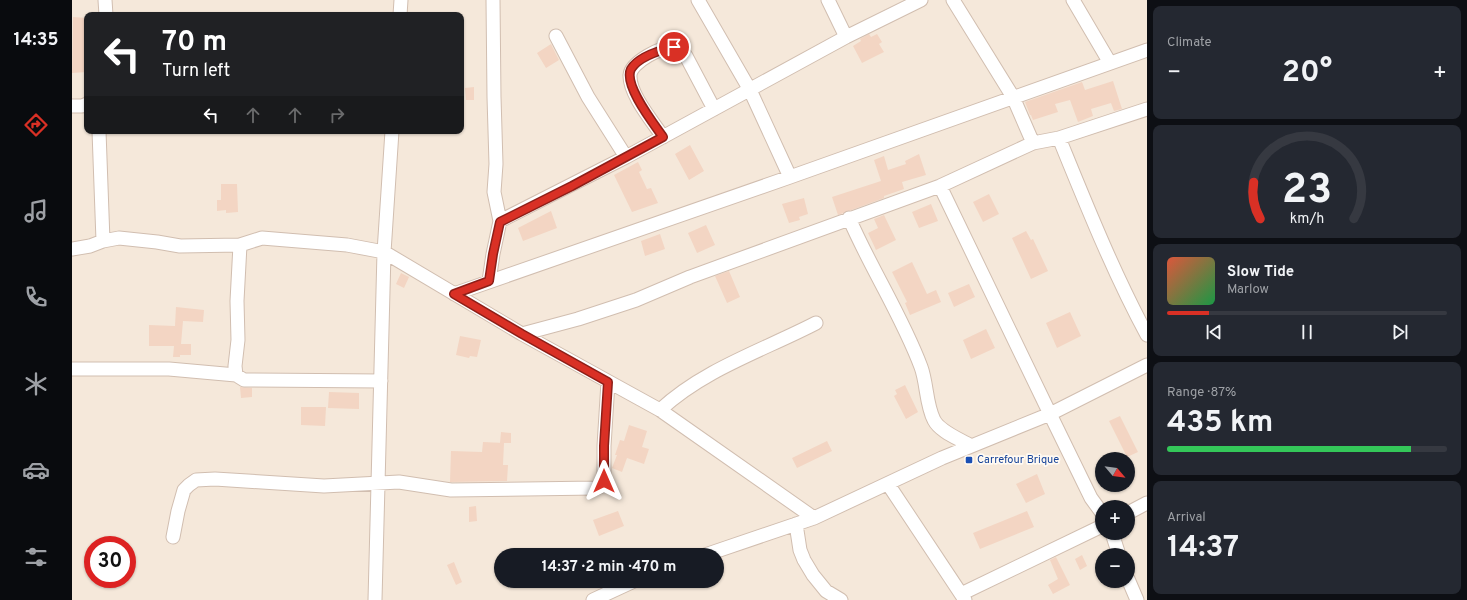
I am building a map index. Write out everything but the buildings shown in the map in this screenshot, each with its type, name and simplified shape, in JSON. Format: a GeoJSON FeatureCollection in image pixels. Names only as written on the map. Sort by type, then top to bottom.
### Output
{"type":"FeatureCollection","features":[{"type":"Feature","properties":{"kind":"street"},"geometry":{"type":"LineString","coordinates":[[105,0],[106,12]]}},
{"type":"Feature","properties":{"kind":"street"},"geometry":{"type":"LineString","coordinates":[[400,12],[401,0]]}},
{"type":"Feature","properties":{"kind":"street"},"geometry":{"type":"LineString","coordinates":[[489,281],[500,222],[494,192],[496,164],[493,0]]}},
{"type":"Feature","properties":{"kind":"street"},"geometry":{"type":"LineString","coordinates":[[698,0],[750,90],[790,177]]}},
{"type":"Feature","properties":{"kind":"street"},"geometry":{"type":"LineString","coordinates":[[828,0],[846,37]]}},
{"type":"Feature","properties":{"kind":"street"},"geometry":{"type":"LineString","coordinates":[[500,222],[626,157],[846,37],[921,0]]}},
{"type":"Feature","properties":{"kind":"street"},"geometry":{"type":"LineString","coordinates":[[953,0],[1013,98],[1033,143]]}},
{"type":"Feature","properties":{"kind":"street"},"geometry":{"type":"LineString","coordinates":[[1074,0],[1110,63]]}},
{"type":"Feature","properties":{"kind":"street"},"geometry":{"type":"LineString","coordinates":[[556,36],[588,97],[626,157]]}},
{"type":"Feature","properties":{"kind":"street"},"geometry":{"type":"LineString","coordinates":[[663,137],[635,95],[630,75],[631,70],[639,61],[658,50],[674,47],[682,49],[714,109]]}},
{"type":"Feature","properties":{"kind":"street"},"geometry":{"type":"LineString","coordinates":[[454,294],[790,177],[1147,50]]}},
{"type":"Feature","properties":{"kind":"street"},"geometry":{"type":"LineString","coordinates":[[72,106],[84,105]]}},
{"type":"Feature","properties":{"kind":"street"},"geometry":{"type":"LineString","coordinates":[[522,334],[578,319],[636,300],[690,277],[940,186],[1033,143],[1059,138],[1147,109]]}},
{"type":"Feature","properties":{"kind":"street"},"geometry":{"type":"LineString","coordinates":[[99,134],[103,241]]}},
{"type":"Feature","properties":{"kind":"street"},"geometry":{"type":"LineString","coordinates":[[375,600],[384,252],[392,134]]}},
{"type":"Feature","properties":{"kind":"street"},"geometry":{"type":"LineString","coordinates":[[1059,138],[1105,249],[1131,306],[1147,335]]}},
{"type":"Feature","properties":{"kind":"street"},"geometry":{"type":"LineString","coordinates":[[940,186],[1091,498],[1095,503]]}},
{"type":"Feature","properties":{"kind":"street"},"geometry":{"type":"LineString","coordinates":[[849,218],[862,248],[902,325],[922,368],[933,419],[942,429],[971,446]]}},
{"type":"Feature","properties":{"kind":"street"},"geometry":{"type":"LineString","coordinates":[[72,249],[119,238],[180,246],[240,245],[262,238],[347,245],[384,252],[522,334],[660,410],[814,518]]}},
{"type":"Feature","properties":{"kind":"street"},"geometry":{"type":"LineString","coordinates":[[236,376],[235,366],[238,340],[237,301],[240,245]]}},
{"type":"Feature","properties":{"kind":"street"},"geometry":{"type":"LineString","coordinates":[[660,410],[669,401],[724,366],[816,323]]}},
{"type":"Feature","properties":{"kind":"street"},"geometry":{"type":"LineString","coordinates":[[724,549],[814,518],[942,458],[1050,414],[1147,365]]}},
{"type":"Feature","properties":{"kind":"street"},"geometry":{"type":"LineString","coordinates":[[72,370],[169,369],[236,376],[244,380],[381,381]]}},
{"type":"Feature","properties":{"kind":"street"},"geometry":{"type":"LineString","coordinates":[[173,537],[184,490],[196,480],[215,479],[324,486],[399,482],[451,490],[596,488],[601,486],[604,481],[604,446],[608,382]]}},
{"type":"Feature","properties":{"kind":"street"},"geometry":{"type":"LineString","coordinates":[[888,484],[963,597],[1095,530]]}},
{"type":"Feature","properties":{"kind":"street"},"geometry":{"type":"LineString","coordinates":[[1135,509],[1147,503]]}},
{"type":"Feature","properties":{"kind":"street"},"geometry":{"type":"LineString","coordinates":[[796,524],[800,550],[807,565],[826,591],[841,600]]}},
{"type":"Feature","properties":{"kind":"street"},"geometry":{"type":"LineString","coordinates":[[593,600],[619,588]]}},
{"type":"Feature","properties":{"kind":"street"},"geometry":{"type":"LineString","coordinates":[[1132,588],[1137,600]]}},
{"type":"Feature","properties":{"kind":"shaded area"},"geometry":{"type":"Polygon","coordinates":[[[72,0],[1147,0],[1147,600],[72,600],[72,0]]]}},
{"type":"Feature","properties":{"kind":"place","name":"Carrefour Brique"},"geometry":{"type":"Point","coordinates":[969,460]}},
{"type":"Feature","properties":{"kind":"route"},"geometry":{"type":"LineString","coordinates":[[604,481],[604,446],[608,382],[454,294],[489,281],[500,222],[572,186],[663,137],[635,95],[630,75],[631,70],[639,61],[658,50],[674,47]]}}]}
